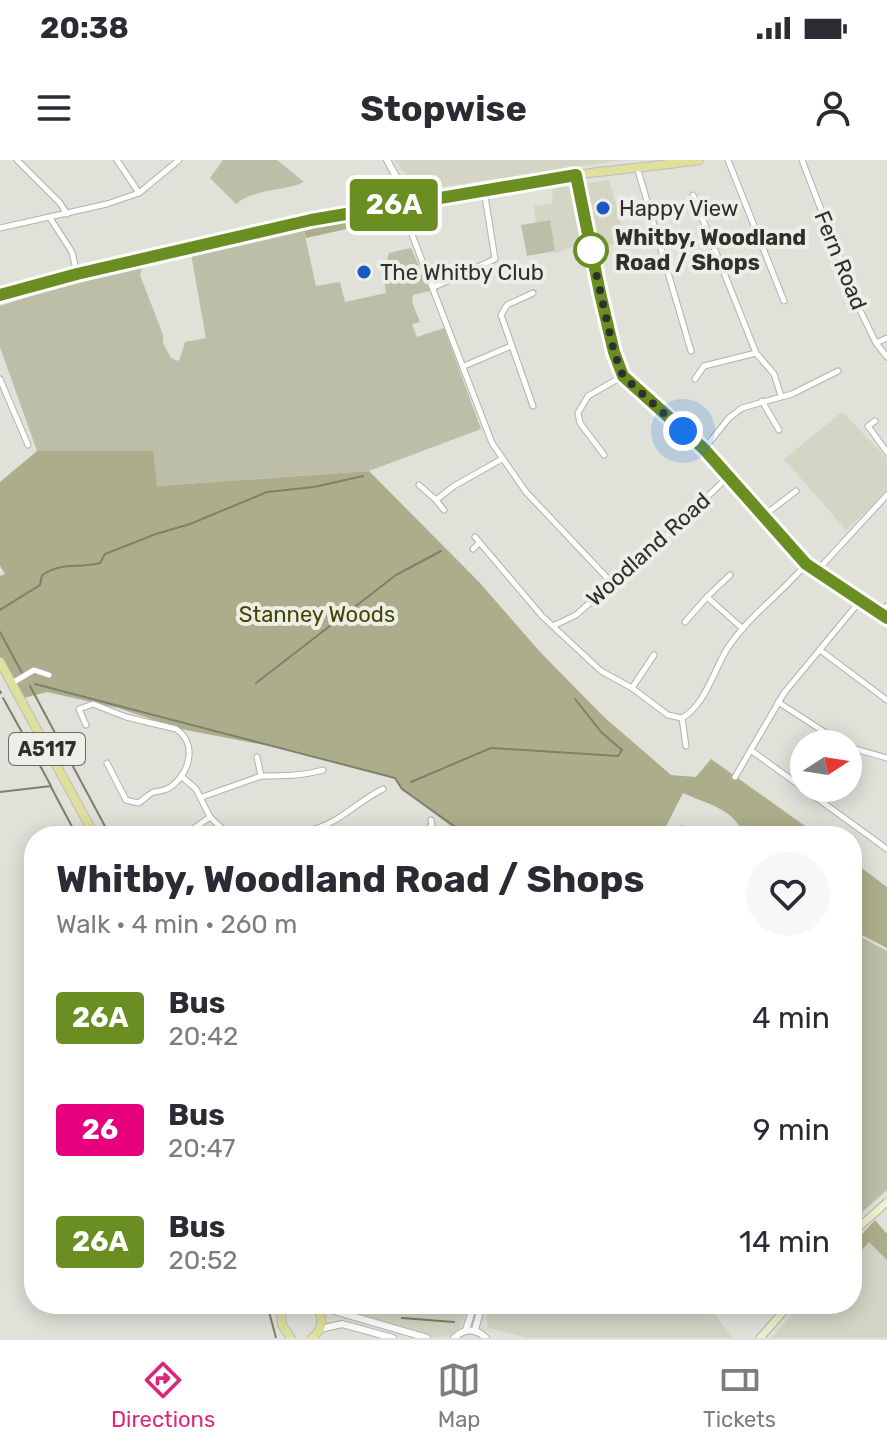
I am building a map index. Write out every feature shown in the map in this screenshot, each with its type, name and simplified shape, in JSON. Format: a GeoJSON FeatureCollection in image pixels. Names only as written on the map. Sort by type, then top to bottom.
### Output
{"type":"FeatureCollection","features":[{"type":"Feature","properties":{"kind":"main road"},"geometry":{"type":"LineString","coordinates":[[0,295],[311,220],[636,163],[699,160]]}},
{"type":"Feature","properties":{"kind":"main road","name":"A5117"},"geometry":{"type":"LineString","coordinates":[[0,662],[90,826]]}},
{"type":"Feature","properties":{"kind":"main road"},"geometry":{"type":"LineString","coordinates":[[862,1224],[887,1202]]}},
{"type":"Feature","properties":{"kind":"main road"},"geometry":{"type":"LineString","coordinates":[[316,1335],[320,1314]]}},
{"type":"Feature","properties":{"kind":"main road"},"geometry":{"type":"LineString","coordinates":[[760,1338],[781,1314]]}},
{"type":"Feature","properties":{"kind":"main road"},"geometry":{"type":"LineString","coordinates":[[282,1315],[283,1329],[291,1338]]}},
{"type":"Feature","properties":{"kind":"street"},"geometry":{"type":"LineString","coordinates":[[17,160],[67,214]]}},
{"type":"Feature","properties":{"kind":"street"},"geometry":{"type":"LineString","coordinates":[[117,160],[139,193]]}},
{"type":"Feature","properties":{"kind":"street"},"geometry":{"type":"LineString","coordinates":[[1,227],[67,214],[139,193],[179,160]]}},
{"type":"Feature","properties":{"kind":"street"},"geometry":{"type":"LineString","coordinates":[[387,160],[408,202],[411,232],[486,428],[502,459],[526,492],[612,583]]}},
{"type":"Feature","properties":{"kind":"street"},"geometry":{"type":"LineString","coordinates":[[728,160],[784,301]]}},
{"type":"Feature","properties":{"kind":"street","name":"Fern Road"},"geometry":{"type":"LineString","coordinates":[[802,160],[858,306],[876,343],[887,357]]}},
{"type":"Feature","properties":{"kind":"street"},"geometry":{"type":"LineString","coordinates":[[636,163],[691,351]]}},
{"type":"Feature","properties":{"kind":"street"},"geometry":{"type":"LineString","coordinates":[[576,175],[600,293],[623,376],[588,396],[578,413],[580,423],[604,455]]}},
{"type":"Feature","properties":{"kind":"street"},"geometry":{"type":"LineString","coordinates":[[434,287],[495,259],[484,190]]}},
{"type":"Feature","properties":{"kind":"street"},"geometry":{"type":"LineString","coordinates":[[693,195],[756,353],[774,374],[781,396]]}},
{"type":"Feature","properties":{"kind":"street"},"geometry":{"type":"LineString","coordinates":[[50,218],[72,252],[77,274]]}},
{"type":"Feature","properties":{"kind":"street"},"geometry":{"type":"LineString","coordinates":[[533,293],[507,305],[502,321],[533,406]]}},
{"type":"Feature","properties":{"kind":"street"},"geometry":{"type":"LineString","coordinates":[[876,343],[887,338]]}},
{"type":"Feature","properties":{"kind":"street"},"geometry":{"type":"LineString","coordinates":[[464,366],[511,346]]}},
{"type":"Feature","properties":{"kind":"street"},"geometry":{"type":"LineString","coordinates":[[695,379],[702,364],[756,353]]}},
{"type":"Feature","properties":{"kind":"street"},"geometry":{"type":"LineString","coordinates":[[704,449],[729,418],[742,408],[800,390],[838,371]]}},
{"type":"Feature","properties":{"kind":"street","name":"Woodland Road"},"geometry":{"type":"LineString","coordinates":[[553,626],[576,615],[728,477],[704,449],[623,376]]}},
{"type":"Feature","properties":{"kind":"street"},"geometry":{"type":"LineString","coordinates":[[0,379],[28,445]]}},
{"type":"Feature","properties":{"kind":"street"},"geometry":{"type":"LineString","coordinates":[[762,401],[779,430]]}},
{"type":"Feature","properties":{"kind":"street"},"geometry":{"type":"LineString","coordinates":[[875,421],[867,424],[887,452]]}},
{"type":"Feature","properties":{"kind":"street"},"geometry":{"type":"LineString","coordinates":[[436,500],[502,459]]}},
{"type":"Feature","properties":{"kind":"street"},"geometry":{"type":"LineString","coordinates":[[728,477],[806,564],[887,618]]}},
{"type":"Feature","properties":{"kind":"street"},"geometry":{"type":"LineString","coordinates":[[419,485],[444,510]]}},
{"type":"Feature","properties":{"kind":"street"},"geometry":{"type":"LineString","coordinates":[[762,517],[796,491]]}},
{"type":"Feature","properties":{"kind":"street"},"geometry":{"type":"LineString","coordinates":[[816,572],[887,495]]}},
{"type":"Feature","properties":{"kind":"street"},"geometry":{"type":"LineString","coordinates":[[475,537],[553,626],[601,671],[632,688],[663,712],[682,718]]}},
{"type":"Feature","properties":{"kind":"street"},"geometry":{"type":"LineString","coordinates":[[473,549],[479,543]]}},
{"type":"Feature","properties":{"kind":"street"},"geometry":{"type":"LineString","coordinates":[[682,718],[694,710],[729,647],[743,629],[806,564]]}},
{"type":"Feature","properties":{"kind":"street"},"geometry":{"type":"LineString","coordinates":[[685,622],[730,575]]}},
{"type":"Feature","properties":{"kind":"street"},"geometry":{"type":"LineString","coordinates":[[707,597],[743,629]]}},
{"type":"Feature","properties":{"kind":"street"},"geometry":{"type":"LineString","coordinates":[[735,777],[799,672],[860,601]]}},
{"type":"Feature","properties":{"kind":"street"},"geometry":{"type":"LineString","coordinates":[[880,613],[887,606]]}},
{"type":"Feature","properties":{"kind":"street"},"geometry":{"type":"LineString","coordinates":[[820,650],[887,700]]}},
{"type":"Feature","properties":{"kind":"street"},"geometry":{"type":"LineString","coordinates":[[632,688],[654,655]]}},
{"type":"Feature","properties":{"kind":"street"},"geometry":{"type":"LineString","coordinates":[[12,683],[34,670],[49,675]]}},
{"type":"Feature","properties":{"kind":"street"},"geometry":{"type":"LineString","coordinates":[[778,702],[822,730]]}},
{"type":"Feature","properties":{"kind":"street"},"geometry":{"type":"LineString","coordinates":[[86,725],[79,709],[93,704],[126,717],[176,729],[183,734],[190,747],[188,762],[181,776],[167,789],[151,793],[143,801],[132,803],[123,797],[108,765],[117,768]]}},
{"type":"Feature","properties":{"kind":"street"},"geometry":{"type":"LineString","coordinates":[[682,718],[686,746]]}},
{"type":"Feature","properties":{"kind":"street"},"geometry":{"type":"LineString","coordinates":[[862,750],[887,758]]}},
{"type":"Feature","properties":{"kind":"street"},"geometry":{"type":"LineString","coordinates":[[752,751],[855,826]]}},
{"type":"Feature","properties":{"kind":"street"},"geometry":{"type":"LineString","coordinates":[[257,757],[261,776]]}},
{"type":"Feature","properties":{"kind":"street"},"geometry":{"type":"LineString","coordinates":[[202,797],[261,776],[304,775],[318,769]]}},
{"type":"Feature","properties":{"kind":"street"},"geometry":{"type":"LineString","coordinates":[[181,776],[202,797],[210,817],[219,826]]}},
{"type":"Feature","properties":{"kind":"street"},"geometry":{"type":"LineString","coordinates":[[324,826],[383,789]]}},
{"type":"Feature","properties":{"kind":"street"},"geometry":{"type":"LineString","coordinates":[[197,826],[210,817]]}},
{"type":"Feature","properties":{"kind":"street"},"geometry":{"type":"LineString","coordinates":[[862,831],[887,849]]}},
{"type":"Feature","properties":{"kind":"street"},"geometry":{"type":"LineString","coordinates":[[344,1314],[427,1338]]}},
{"type":"Feature","properties":{"kind":"street"},"geometry":{"type":"LineString","coordinates":[[466,1330],[471,1314]]}},
{"type":"Feature","properties":{"kind":"street"},"geometry":{"type":"LineString","coordinates":[[475,1330],[479,1314]]}},
{"type":"Feature","properties":{"kind":"street"},"geometry":{"type":"LineString","coordinates":[[316,1335],[342,1324],[393,1338]]}},
{"type":"Feature","properties":{"kind":"street"},"geometry":{"type":"LineString","coordinates":[[454,1338],[466,1330],[475,1330],[486,1338]]}},
{"type":"Feature","properties":{"kind":"shaded area"},"geometry":{"type":"Polygon","coordinates":[[[223,160],[277,160],[304,182],[252,195],[236,204],[210,178],[223,160]]]}},
{"type":"Feature","properties":{"kind":"shaded area"},"geometry":{"type":"Polygon","coordinates":[[[395,160],[623,160],[427,189],[417,196],[395,160]]]}},
{"type":"Feature","properties":{"kind":"shaded area"},"geometry":{"type":"Polygon","coordinates":[[[609,180],[626,241],[587,250],[585,243],[555,253],[549,220],[536,223],[534,206],[552,203],[553,189],[609,180]]]}},
{"type":"Feature","properties":{"kind":"shaded area"},"geometry":{"type":"Polygon","coordinates":[[[550,220],[555,251],[527,256],[521,225],[550,220]]]}},
{"type":"Feature","properties":{"kind":"shaded area"},"geometry":{"type":"Polygon","coordinates":[[[303,227],[316,286],[340,282],[345,302],[386,293],[384,280],[396,277],[398,271],[387,260],[389,253],[411,248],[430,291],[413,295],[412,302],[420,322],[412,324],[417,337],[444,328],[481,429],[369,471],[156,486],[152,451],[37,451],[0,347],[0,306],[93,276],[143,265],[140,275],[163,335],[163,343],[171,358],[179,361],[185,342],[206,338],[191,254],[303,227]]]}},
{"type":"Feature","properties":{"kind":"shaded area"},"geometry":{"type":"Polygon","coordinates":[[[842,412],[887,458],[887,492],[846,530],[784,459],[842,412]]]}},
{"type":"Feature","properties":{"kind":"shaded area"},"geometry":{"type":"Polygon","coordinates":[[[862,937],[887,951],[887,1190],[862,1212],[862,937]]]}},
{"type":"Feature","properties":{"kind":"shaded area"},"geometry":{"type":"Polygon","coordinates":[[[873,1230],[887,1249],[887,1338],[771,1338],[792,1314],[862,1314],[862,1241],[873,1230]]]}},
{"type":"Feature","properties":{"kind":"shaded area"},"geometry":{"type":"Polygon","coordinates":[[[357,1314],[465,1314],[460,1328],[449,1336],[436,1337],[357,1314]]]}},
{"type":"Feature","properties":{"kind":"shaded area"},"geometry":{"type":"Polygon","coordinates":[[[487,1314],[715,1314],[733,1338],[528,1338],[488,1328],[487,1314]]]}},
{"type":"Feature","properties":{"kind":"green space"},"geometry":{"type":"Polygon","coordinates":[[[374,214],[378,222],[306,238],[303,227],[374,214]]]}},
{"type":"Feature","properties":{"kind":"green space","name":"Stanney Woods"},"geometry":{"type":"Polygon","coordinates":[[[37,451],[153,451],[157,486],[369,471],[480,583],[541,653],[604,717],[671,775],[696,777],[711,759],[805,826],[739,826],[727,813],[683,793],[666,826],[451,826],[402,789],[395,778],[295,751],[181,729],[118,708],[47,692],[20,699],[0,662],[0,576],[5,574],[0,566],[0,482],[37,451]]]}},
{"type":"Feature","properties":{"kind":"green space"},"geometry":{"type":"Polygon","coordinates":[[[862,868],[887,887],[887,948],[862,935],[862,868]]]}},
{"type":"Feature","properties":{"kind":"green space"},"geometry":{"type":"Polygon","coordinates":[[[875,1220],[887,1234],[887,1260],[869,1242],[862,1250],[862,1234],[875,1220]]]}},
{"type":"Feature","properties":{"kind":"waterway"},"geometry":{"type":"LineString","coordinates":[[0,610],[40,585],[42,575],[50,571],[100,563],[105,554],[267,492],[314,487],[363,476]]}},
{"type":"Feature","properties":{"kind":"waterway"},"geometry":{"type":"LineString","coordinates":[[256,683],[396,575],[441,551]]}},
{"type":"Feature","properties":{"kind":"waterway"},"geometry":{"type":"LineString","coordinates":[[0,632],[22,673]]}},
{"type":"Feature","properties":{"kind":"waterway"},"geometry":{"type":"LineString","coordinates":[[35,684],[395,778],[402,789],[454,826]]}},
{"type":"Feature","properties":{"kind":"waterway"},"geometry":{"type":"LineString","coordinates":[[30,686],[105,826]]}},
{"type":"Feature","properties":{"kind":"waterway"},"geometry":{"type":"LineString","coordinates":[[3,698],[34,754]]}},
{"type":"Feature","properties":{"kind":"waterway"},"geometry":{"type":"LineString","coordinates":[[411,782],[491,748],[618,756],[622,750],[602,733],[575,699]]}},
{"type":"Feature","properties":{"kind":"waterway"},"geometry":{"type":"LineString","coordinates":[[0,792],[51,786],[36,758]]}},
{"type":"Feature","properties":{"kind":"waterway"},"geometry":{"type":"LineString","coordinates":[[51,787],[72,826]]}},
{"type":"Feature","properties":{"kind":"waterway"},"geometry":{"type":"LineString","coordinates":[[270,1314],[276,1338]]}},
{"type":"Feature","properties":{"kind":"waterway"},"geometry":{"type":"LineString","coordinates":[[402,1318],[454,1322]]}},
{"type":"Feature","properties":{"kind":"bus line","name":"26A"},"geometry":{"type":"LineString","coordinates":[[0,295],[311,220],[576,175],[600,293],[623,376],[704,449],[806,564],[887,618]]}},
{"type":"Feature","properties":{"kind":"place","name":"Happy View"},"geometry":{"type":"Point","coordinates":[603,208]}},
{"type":"Feature","properties":{"kind":"place","name":"Whitby, Woodland Road / Shops"},"geometry":{"type":"Point","coordinates":[591,250]}},
{"type":"Feature","properties":{"kind":"place","name":"The Whitby Club"},"geometry":{"type":"Point","coordinates":[364,272]}},
{"type":"Feature","properties":{"kind":"route"},"geometry":{"type":"LineString","coordinates":[[591,250],[589,242],[614,352],[623,376],[683,431]]}}]}
